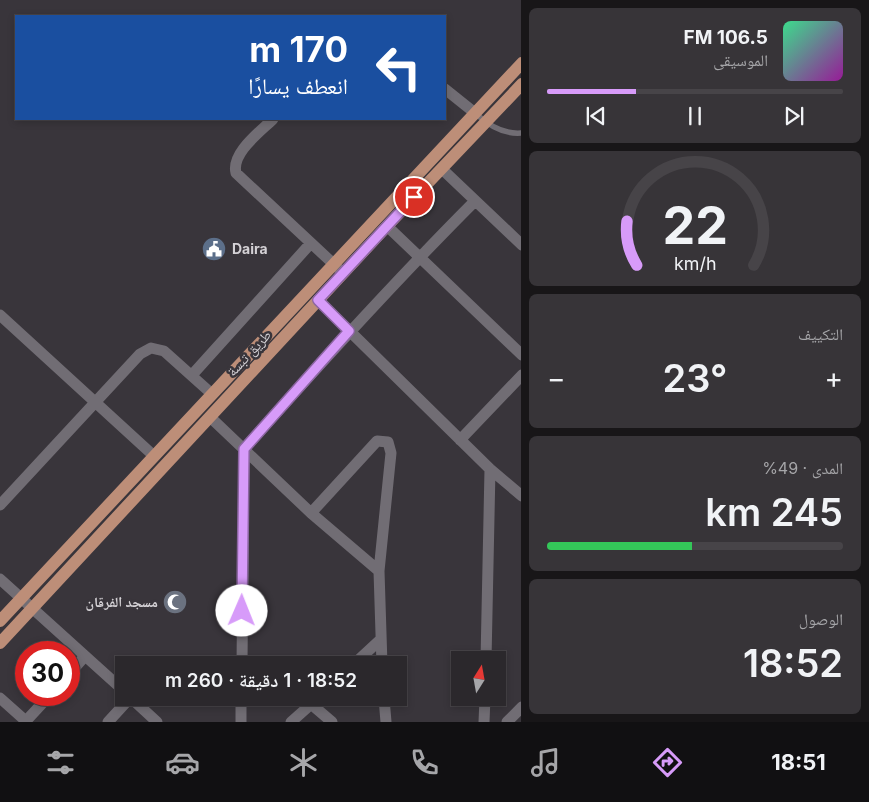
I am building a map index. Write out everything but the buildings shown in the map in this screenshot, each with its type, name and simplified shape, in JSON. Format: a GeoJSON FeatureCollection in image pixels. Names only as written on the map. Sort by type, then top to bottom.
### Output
{"type":"FeatureCollection","features":[{"type":"Feature","properties":{"kind":"main road","name":"طريق تبسة"},"geometry":{"type":"LineString","coordinates":[[0,621],[521,64]]}},
{"type":"Feature","properties":{"kind":"main road","name":"طريق تبسة"},"geometry":{"type":"LineString","coordinates":[[0,643],[343,273],[521,85]]}},
{"type":"Feature","properties":{"kind":"street"},"geometry":{"type":"LineString","coordinates":[[446,90],[475,113]]}},
{"type":"Feature","properties":{"kind":"street"},"geometry":{"type":"LineString","coordinates":[[272,120],[238,156],[235,164],[236,173],[343,273]]}},
{"type":"Feature","properties":{"kind":"street"},"geometry":{"type":"LineString","coordinates":[[442,169],[521,244]]}},
{"type":"Feature","properties":{"kind":"street"},"geometry":{"type":"LineString","coordinates":[[242,656],[244,449],[349,331],[420,256],[476,201]]}},
{"type":"Feature","properties":{"kind":"street"},"geometry":{"type":"LineString","coordinates":[[387,226],[521,354]]}},
{"type":"Feature","properties":{"kind":"street"},"geometry":{"type":"LineString","coordinates":[[192,375],[311,243]]}},
{"type":"Feature","properties":{"kind":"street"},"geometry":{"type":"LineString","coordinates":[[318,300],[490,469],[521,495]]}},
{"type":"Feature","properties":{"kind":"street"},"geometry":{"type":"LineString","coordinates":[[0,315],[154,456]]}},
{"type":"Feature","properties":{"kind":"street"},"geometry":{"type":"LineString","coordinates":[[0,506],[140,354],[151,348],[164,351],[212,394]]}},
{"type":"Feature","properties":{"kind":"street"},"geometry":{"type":"LineString","coordinates":[[460,440],[521,376]]}},
{"type":"Feature","properties":{"kind":"street"},"geometry":{"type":"LineString","coordinates":[[210,417],[311,513],[379,572]]}},
{"type":"Feature","properties":{"kind":"street"},"geometry":{"type":"LineString","coordinates":[[311,513],[377,441],[388,442],[391,453],[379,572],[381,656]]}},
{"type":"Feature","properties":{"kind":"street"},"geometry":{"type":"LineString","coordinates":[[486,651],[490,469]]}},
{"type":"Feature","properties":{"kind":"street"},"geometry":{"type":"LineString","coordinates":[[0,579],[115,683]]}},
{"type":"Feature","properties":{"kind":"street"},"geometry":{"type":"LineString","coordinates":[[363,656],[380,640]]}},
{"type":"Feature","properties":{"kind":"street"},"geometry":{"type":"LineString","coordinates":[[80,662],[86,656]]}},
{"type":"Feature","properties":{"kind":"street"},"geometry":{"type":"LineString","coordinates":[[0,698],[26,722],[40,706]]}},
{"type":"Feature","properties":{"kind":"street"},"geometry":{"type":"LineString","coordinates":[[108,722],[123,706]]}},
{"type":"Feature","properties":{"kind":"street"},"geometry":{"type":"LineString","coordinates":[[140,706],[157,722]]}},
{"type":"Feature","properties":{"kind":"street"},"geometry":{"type":"LineString","coordinates":[[241,706],[241,722]]}},
{"type":"Feature","properties":{"kind":"street"},"geometry":{"type":"LineString","coordinates":[[291,722],[309,706]]}},
{"type":"Feature","properties":{"kind":"street"},"geometry":{"type":"LineString","coordinates":[[319,706],[332,722]]}},
{"type":"Feature","properties":{"kind":"street"},"geometry":{"type":"LineString","coordinates":[[385,706],[386,722]]}},
{"type":"Feature","properties":{"kind":"street"},"geometry":{"type":"LineString","coordinates":[[484,722],[485,706]]}},
{"type":"Feature","properties":{"kind":"street"},"geometry":{"type":"LineString","coordinates":[[506,722],[521,708]]}},
{"type":"Feature","properties":{"kind":"lane"},"geometry":{"type":"LineString","coordinates":[[475,113],[486,122],[505,132],[521,133]]}},
{"type":"Feature","properties":{"kind":"place","name":"Daira"},"geometry":{"type":"Point","coordinates":[214,249]}},
{"type":"Feature","properties":{"kind":"place","name":"مسجد الفرقان"},"geometry":{"type":"Point","coordinates":[175,602]}},
{"type":"Feature","properties":{"kind":"route"},"geometry":{"type":"LineString","coordinates":[[242,611],[244,449],[349,331],[318,300],[414,197]]}}]}
